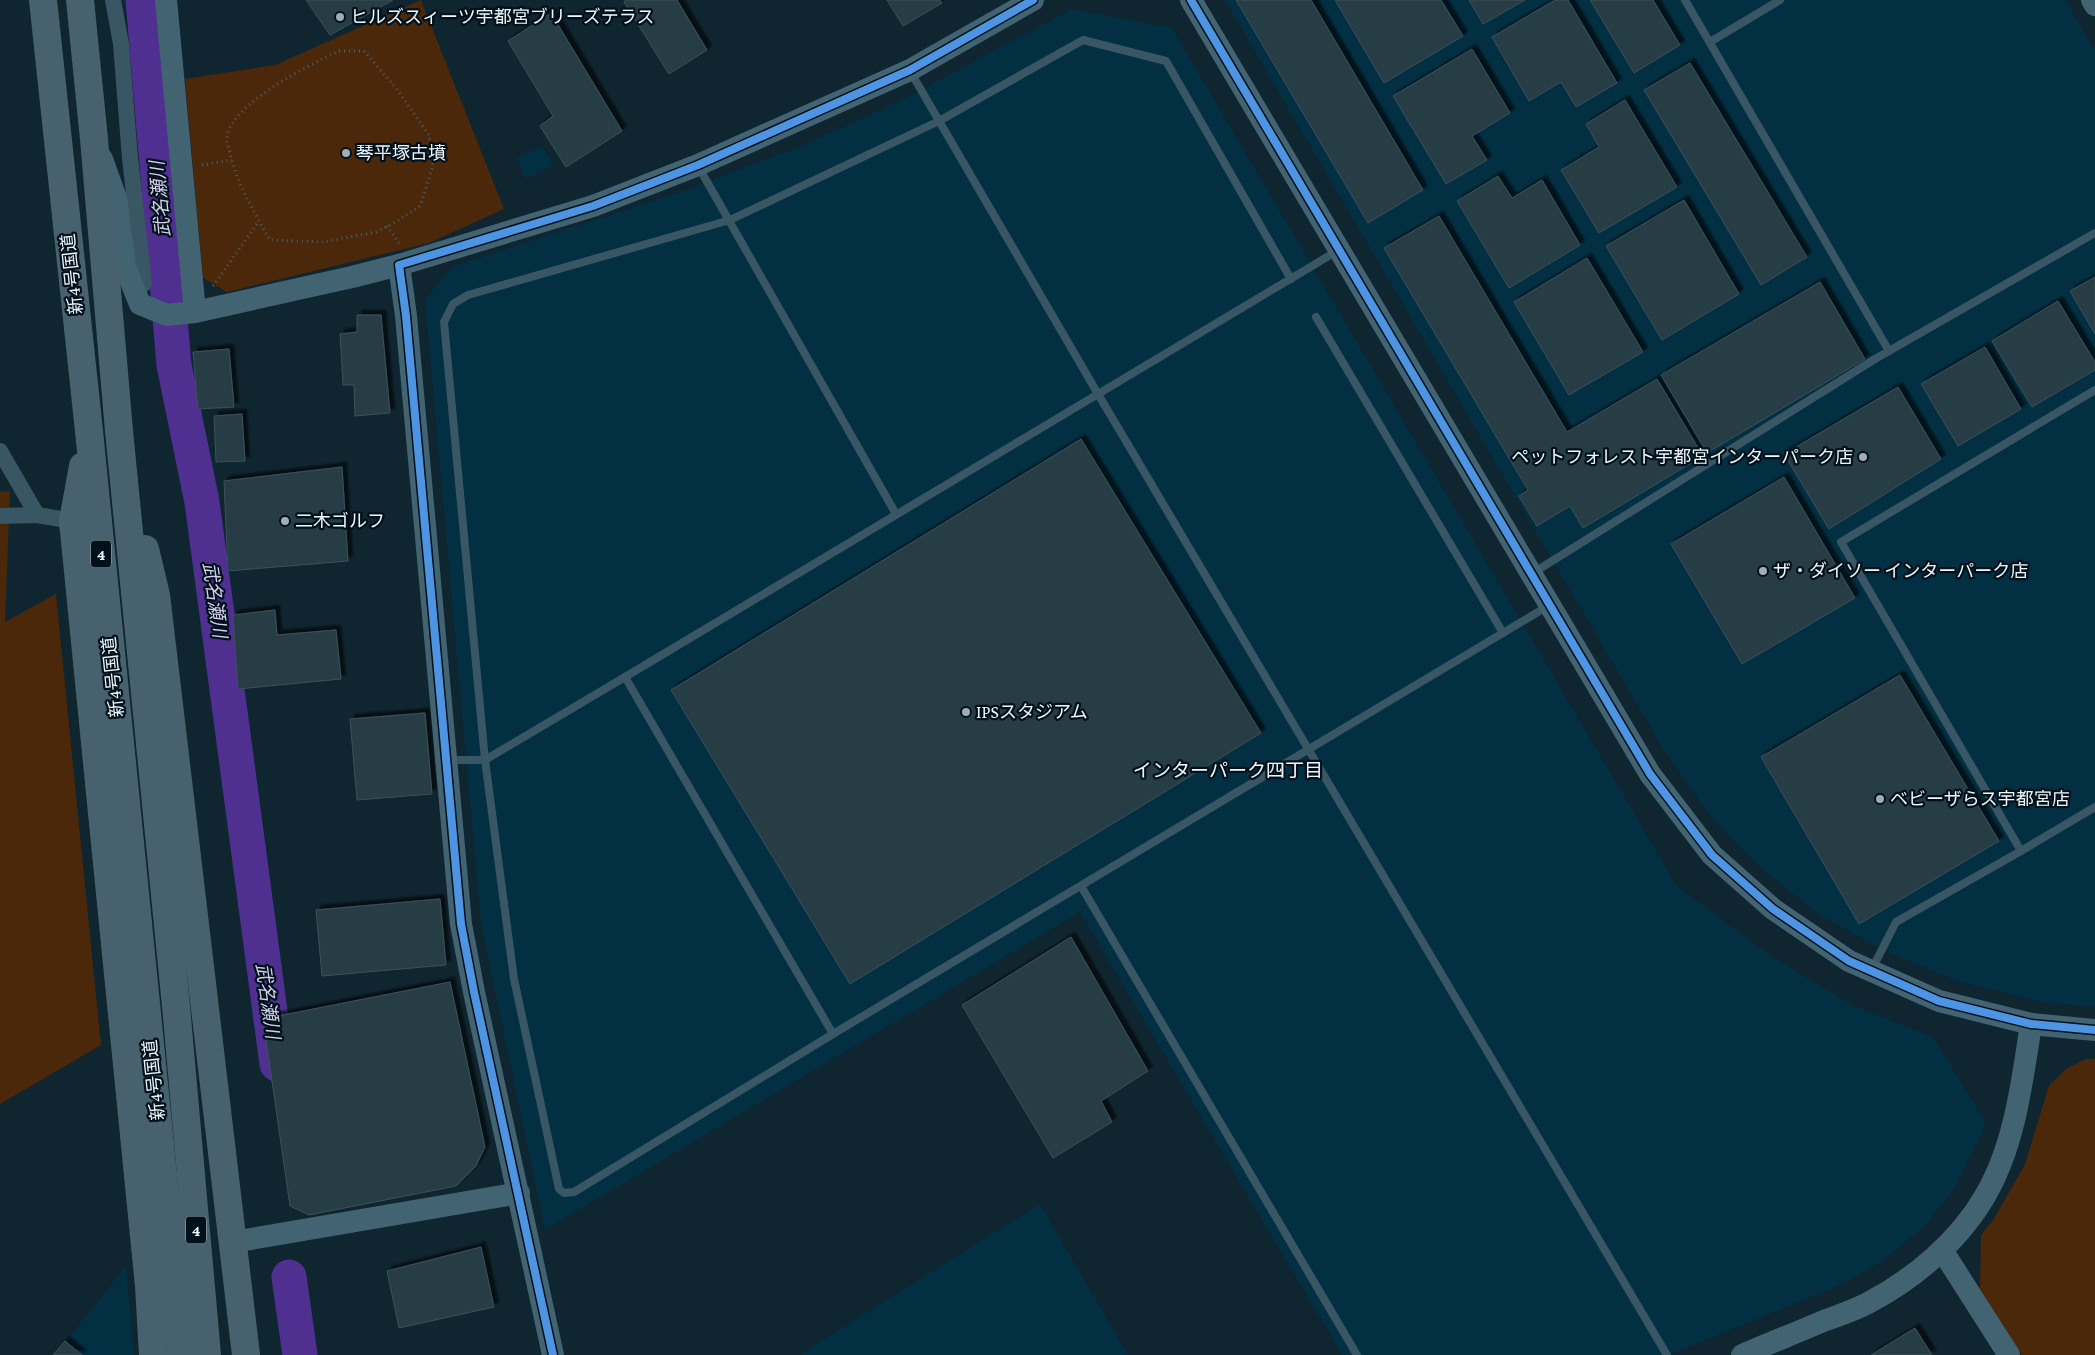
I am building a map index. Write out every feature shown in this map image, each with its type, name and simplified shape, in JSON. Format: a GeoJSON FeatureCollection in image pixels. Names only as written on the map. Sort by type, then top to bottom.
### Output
{"type":"FeatureCollection","features":[{"type":"Feature","properties":{"kind":"highway","name":"新4号国道"},"geometry":{"type":"LineString","coordinates":[[43,0],[89,432],[181,1355]]}},
{"type":"Feature","properties":{"kind":"highway","name":"新4号国道"},"geometry":{"type":"LineString","coordinates":[[80,0],[119,431],[176,1006],[208,1355]]}},
{"type":"Feature","properties":{"kind":"highway"},"geometry":{"type":"LineString","coordinates":[[119,431],[156,595],[246,1355]]}},
{"type":"Feature","properties":{"kind":"highway"},"geometry":{"type":"LineString","coordinates":[[89,432],[74,521],[149,1286],[153,1355]]}},
{"type":"Feature","properties":{"kind":"street"},"geometry":{"type":"LineString","coordinates":[[113,0],[121,44],[130,158],[144,284]]}},
{"type":"Feature","properties":{"kind":"street"},"geometry":{"type":"LineString","coordinates":[[166,0],[195,312]]}},
{"type":"Feature","properties":{"kind":"street"},"geometry":{"type":"LineString","coordinates":[[94,139],[116,198],[125,267],[140,304],[166,315],[195,312],[399,265],[593,206],[698,165],[910,70],[1033,0]]}},
{"type":"Feature","properties":{"kind":"street"},"geometry":{"type":"LineString","coordinates":[[1191,0],[1650,774],[1712,855],[1773,909],[1849,961],[1939,1001],[2031,1024],[2095,1030]]}},
{"type":"Feature","properties":{"kind":"street"},"geometry":{"type":"LineString","coordinates":[[2092,0],[2095,5]]}},
{"type":"Feature","properties":{"kind":"street"},"geometry":{"type":"LineString","coordinates":[[399,265],[406,316],[462,924],[474,992],[553,1355]]}},
{"type":"Feature","properties":{"kind":"street"},"geometry":{"type":"LineString","coordinates":[[0,451],[37,515]]}},
{"type":"Feature","properties":{"kind":"street"},"geometry":{"type":"LineString","coordinates":[[0,516],[37,515],[74,521]]}},
{"type":"Feature","properties":{"kind":"street"},"geometry":{"type":"LineString","coordinates":[[1742,1355],[1868,1303],[1908,1279],[1942,1250],[1968,1220],[1985,1196],[1999,1167],[2013,1124],[2023,1080],[2031,1024]]}},
{"type":"Feature","properties":{"kind":"street"},"geometry":{"type":"LineString","coordinates":[[233,1242],[519,1193]]}},
{"type":"Feature","properties":{"kind":"street"},"geometry":{"type":"LineString","coordinates":[[1942,1250],[2010,1355]]}},
{"type":"Feature","properties":{"kind":"lane"},"geometry":{"type":"LineString","coordinates":[[1684,0],[1889,351]]}},
{"type":"Feature","properties":{"kind":"lane"},"geometry":{"type":"LineString","coordinates":[[1710,42],[1780,0]]}},
{"type":"Feature","properties":{"kind":"lane"},"geometry":{"type":"LineString","coordinates":[[1291,278],[1166,61],[1083,40],[940,121],[730,220],[468,295],[453,304],[444,322],[485,760],[514,979],[558,1189],[564,1194],[574,1192],[833,1034],[1550,605]]}},
{"type":"Feature","properties":{"kind":"lane"},"geometry":{"type":"LineString","coordinates":[[910,70],[1098,394],[1667,1355]]}},
{"type":"Feature","properties":{"kind":"lane"},"geometry":{"type":"LineString","coordinates":[[698,165],[896,514]]}},
{"type":"Feature","properties":{"kind":"lane"},"geometry":{"type":"LineString","coordinates":[[1531,574],[1889,351],[2095,233]]}},
{"type":"Feature","properties":{"kind":"lane"},"geometry":{"type":"LineString","coordinates":[[447,760],[485,760],[1339,249]]}},
{"type":"Feature","properties":{"kind":"lane"},"geometry":{"type":"LineString","coordinates":[[1316,317],[1503,633]]}},
{"type":"Feature","properties":{"kind":"lane"},"geometry":{"type":"LineString","coordinates":[[2021,851],[1841,542],[2095,390]]}},
{"type":"Feature","properties":{"kind":"lane"},"geometry":{"type":"LineString","coordinates":[[625,677],[833,1034]]}},
{"type":"Feature","properties":{"kind":"lane"},"geometry":{"type":"LineString","coordinates":[[1872,971],[1896,922],[2095,807]]}},
{"type":"Feature","properties":{"kind":"lane"},"geometry":{"type":"LineString","coordinates":[[1081,886],[1357,1355]]}},
{"type":"Feature","properties":{"kind":"path"},"geometry":{"type":"LineString","coordinates":[[339,51],[364,51],[396,88],[429,136],[433,166],[420,206],[396,222],[376,232],[323,242],[270,240],[234,171],[232,160],[227,139],[231,124],[252,101],[313,63],[339,51]]}},
{"type":"Feature","properties":{"kind":"path"},"geometry":{"type":"LineString","coordinates":[[182,167],[232,160]]}},
{"type":"Feature","properties":{"kind":"path"},"geometry":{"type":"LineString","coordinates":[[195,312],[259,221]]}},
{"type":"Feature","properties":{"kind":"shaded area"},"geometry":{"type":"Polygon","coordinates":[[[421,0],[504,209],[429,243],[227,292],[203,278],[185,79],[275,65],[421,0]]]}},
{"type":"Feature","properties":{"kind":"shaded area"},"geometry":{"type":"Polygon","coordinates":[[[1225,0],[2065,0],[2095,51],[2095,1007],[2042,1002],[1960,982],[1889,953],[1821,916],[1757,865],[1709,814],[1663,749],[1225,0]]]}},
{"type":"Feature","properties":{"kind":"shaded area"},"geometry":{"type":"Polygon","coordinates":[[[1072,9],[1172,28],[1677,886],[1774,958],[1854,1006],[1933,1037],[1986,1123],[1955,1188],[1925,1226],[1881,1262],[1840,1285],[1669,1355],[1342,1355],[1080,912],[545,1230],[481,924],[425,300],[452,267],[688,189],[811,142],[906,98],[1072,9]]]}},
{"type":"Feature","properties":{"kind":"shaded area"},"geometry":{"type":"Polygon","coordinates":[[[542,146],[554,165],[526,179],[516,158],[542,146]]]}},
{"type":"Feature","properties":{"kind":"shaded area"},"geometry":{"type":"Polygon","coordinates":[[[10,491],[5,622],[56,594],[101,1045],[0,1104],[0,492],[10,491]]]}},
{"type":"Feature","properties":{"kind":"shaded area"},"geometry":{"type":"Polygon","coordinates":[[[2086,1059],[2095,1059],[2095,1355],[2022,1355],[1980,1289],[1981,1235],[1994,1219],[2025,1164],[2049,1086],[2066,1069],[2086,1059]]]}},
{"type":"Feature","properties":{"kind":"shaded area"},"geometry":{"type":"Polygon","coordinates":[[[1040,1204],[1128,1355],[799,1355],[1040,1204]]]}},
{"type":"Feature","properties":{"kind":"shaded area"},"geometry":{"type":"Polygon","coordinates":[[[126,1266],[134,1355],[55,1355],[126,1266]]]}},
{"type":"Feature","properties":{"kind":"building","name":"ヒルズスィーツ宇都宮ブリーズテラス"},"geometry":{"type":"Polygon","coordinates":[[[306,0],[393,0],[330,35],[306,0]]]}},
{"type":"Feature","properties":{"kind":"building"},"geometry":{"type":"Polygon","coordinates":[[[626,0],[677,0],[707,50],[669,74],[624,2],[626,0]]]}},
{"type":"Feature","properties":{"kind":"building"},"geometry":{"type":"Polygon","coordinates":[[[887,0],[940,0],[942,3],[903,26],[887,0]]]}},
{"type":"Feature","properties":{"kind":"building"},"geometry":{"type":"Polygon","coordinates":[[[1236,0],[1311,0],[1423,190],[1368,223],[1236,0]]]}},
{"type":"Feature","properties":{"kind":"building"},"geometry":{"type":"Polygon","coordinates":[[[1335,0],[1441,0],[1463,36],[1384,83],[1335,0]]]}},
{"type":"Feature","properties":{"kind":"building"},"geometry":{"type":"Polygon","coordinates":[[[1469,0],[1525,0],[1483,24],[1469,0]]]}},
{"type":"Feature","properties":{"kind":"building"},"geometry":{"type":"Polygon","coordinates":[[[1555,0],[1568,0],[1617,83],[1576,107],[1561,82],[1529,101],[1492,37],[1555,0]]]}},
{"type":"Feature","properties":{"kind":"building"},"geometry":{"type":"Polygon","coordinates":[[[1590,0],[1653,0],[1680,45],[1634,73],[1590,0]]]}},
{"type":"Feature","properties":{"kind":"building"},"geometry":{"type":"Polygon","coordinates":[[[551,13],[622,131],[566,167],[540,126],[553,116],[508,41],[551,13]]]}},
{"type":"Feature","properties":{"kind":"building"},"geometry":{"type":"Polygon","coordinates":[[[1472,49],[1510,113],[1472,136],[1487,160],[1446,184],[1393,96],[1472,49]]]}},
{"type":"Feature","properties":{"kind":"building"},"geometry":{"type":"Polygon","coordinates":[[[1690,63],[1807,257],[1761,285],[1644,90],[1690,63]]]}},
{"type":"Feature","properties":{"kind":"building"},"geometry":{"type":"Polygon","coordinates":[[[1625,100],[1677,187],[1599,233],[1561,170],[1599,147],[1586,124],[1625,100]]]}},
{"type":"Feature","properties":{"kind":"building"},"geometry":{"type":"Polygon","coordinates":[[[1498,176],[1512,198],[1542,180],[1580,245],[1509,288],[1457,201],[1498,176]]]}},
{"type":"Feature","properties":{"kind":"building"},"geometry":{"type":"Polygon","coordinates":[[[1684,200],[1739,294],[1662,340],[1606,246],[1684,200]]]}},
{"type":"Feature","properties":{"kind":"building"},"geometry":{"type":"Polygon","coordinates":[[[1439,216],[1567,432],[1657,379],[1703,456],[1583,528],[1570,506],[1537,526],[1519,496],[1528,490],[1384,248],[1439,216]]]}},
{"type":"Feature","properties":{"kind":"building"},"geometry":{"type":"Polygon","coordinates":[[[1587,258],[1643,352],[1569,395],[1514,302],[1587,258]]]}},
{"type":"Feature","properties":{"kind":"building"},"geometry":{"type":"Polygon","coordinates":[[[2095,277],[2095,334],[2070,291],[2095,277]]]}},
{"type":"Feature","properties":{"kind":"building"},"geometry":{"type":"Polygon","coordinates":[[[1820,282],[1865,359],[1707,453],[1661,375],[1820,282]]]}},
{"type":"Feature","properties":{"kind":"building"},"geometry":{"type":"Polygon","coordinates":[[[2058,301],[2095,362],[2095,370],[2032,407],[1992,341],[2058,301]]]}},
{"type":"Feature","properties":{"kind":"building"},"geometry":{"type":"Polygon","coordinates":[[[357,315],[381,315],[390,413],[355,416],[354,385],[343,385],[340,334],[357,332],[357,315]]]}},
{"type":"Feature","properties":{"kind":"building"},"geometry":{"type":"Polygon","coordinates":[[[1985,347],[2021,409],[1958,446],[1921,384],[1985,347]]]}},
{"type":"Feature","properties":{"kind":"building"},"geometry":{"type":"Polygon","coordinates":[[[229,349],[234,407],[198,409],[193,352],[229,349]]]}},
{"type":"Feature","properties":{"kind":"building","name":"ペットフォレスト宇都宮インターパーク店"},"geometry":{"type":"Polygon","coordinates":[[[1898,387],[1941,459],[1829,529],[1784,454],[1898,387]]]}},
{"type":"Feature","properties":{"kind":"building"},"geometry":{"type":"Polygon","coordinates":[[[242,414],[245,461],[216,462],[214,416],[242,414]]]}},
{"type":"Feature","properties":{"kind":"building","name":"IPSスタジアム"},"geometry":{"type":"Polygon","coordinates":[[[1081,439],[1261,733],[850,984],[671,690],[1081,439]]]}},
{"type":"Feature","properties":{"kind":"building","name":"二木ゴルフ"},"geometry":{"type":"Polygon","coordinates":[[[342,467],[348,561],[228,571],[224,481],[342,467]]]}},
{"type":"Feature","properties":{"kind":"building","name":"ザ・ダイソー インターパーク店"},"geometry":{"type":"Polygon","coordinates":[[[1784,477],[1855,598],[1742,664],[1671,544],[1784,477]]]}},
{"type":"Feature","properties":{"kind":"building"},"geometry":{"type":"Polygon","coordinates":[[[275,610],[277,635],[336,630],[341,679],[238,689],[233,615],[275,610]]]}},
{"type":"Feature","properties":{"kind":"building","name":"ベビーザらス宇都宮店"},"geometry":{"type":"Polygon","coordinates":[[[1900,675],[1999,841],[1859,924],[1761,757],[1900,675]]]}},
{"type":"Feature","properties":{"kind":"building"},"geometry":{"type":"Polygon","coordinates":[[[425,713],[432,794],[357,800],[350,719],[425,713]]]}},
{"type":"Feature","properties":{"kind":"building"},"geometry":{"type":"Polygon","coordinates":[[[440,899],[446,965],[322,976],[316,910],[440,899]]]}},
{"type":"Feature","properties":{"kind":"building"},"geometry":{"type":"Polygon","coordinates":[[[1071,937],[1148,1071],[1101,1101],[1112,1122],[1053,1158],[962,1005],[1071,937]]]}},
{"type":"Feature","properties":{"kind":"building"},"geometry":{"type":"Polygon","coordinates":[[[450,982],[485,1147],[476,1166],[456,1186],[309,1215],[290,1206],[263,1019],[450,982]]]}},
{"type":"Feature","properties":{"kind":"building"},"geometry":{"type":"Polygon","coordinates":[[[481,1247],[494,1307],[399,1328],[387,1271],[481,1247]]]}},
{"type":"Feature","properties":{"kind":"building"},"geometry":{"type":"Polygon","coordinates":[[[1915,1328],[1932,1355],[1871,1355],[1915,1328]]]}},
{"type":"Feature","properties":{"kind":"building"},"geometry":{"type":"Polygon","coordinates":[[[65,1341],[82,1355],[53,1355],[65,1341]]]}},
{"type":"Feature","properties":{"kind":"waterway","name":"武名瀬川"},"geometry":{"type":"LineString","coordinates":[[143,0],[174,365],[202,502],[277,1064]]}},
{"type":"Feature","properties":{"kind":"waterway","name":"武名瀬川"},"geometry":{"type":"LineString","coordinates":[[289,1277],[300,1355]]}},
{"type":"Feature","properties":{"kind":"cycle path"},"geometry":{"type":"LineString","coordinates":[[553,1355],[461,924],[406,316],[399,265],[593,206],[698,165],[910,70],[1033,0]]}},
{"type":"Feature","properties":{"kind":"cycle path"},"geometry":{"type":"LineString","coordinates":[[1191,0],[1650,774],[1712,855],[1773,909],[1849,961],[1939,1001],[2031,1024],[2095,1030]]}},
{"type":"Feature","properties":{"kind":"place","name":"ヒルズスィーツ宇都宮ブリーズテラス"},"geometry":{"type":"Point","coordinates":[340,17]}},
{"type":"Feature","properties":{"kind":"place","name":"琴平塚古墳"},"geometry":{"type":"Point","coordinates":[346,153]}},
{"type":"Feature","properties":{"kind":"place","name":"ペットフォレスト宇都宮インターパーク店"},"geometry":{"type":"Point","coordinates":[1863,457]}},
{"type":"Feature","properties":{"kind":"place","name":"二木ゴルフ"},"geometry":{"type":"Point","coordinates":[285,521]}},
{"type":"Feature","properties":{"kind":"place","name":"ザ・ダイソー インターパーク店"},"geometry":{"type":"Point","coordinates":[1763,571]}},
{"type":"Feature","properties":{"kind":"place","name":"IPSスタジアム"},"geometry":{"type":"Point","coordinates":[966,712]}},
{"type":"Feature","properties":{"kind":"place","name":"ベビーザらス宇都宮店"},"geometry":{"type":"Point","coordinates":[1880,799]}},
{"type":"Feature","properties":{"kind":"district","name":"インターパーク四丁目"},"geometry":{"type":"Point","coordinates":[1228,770]}}]}
